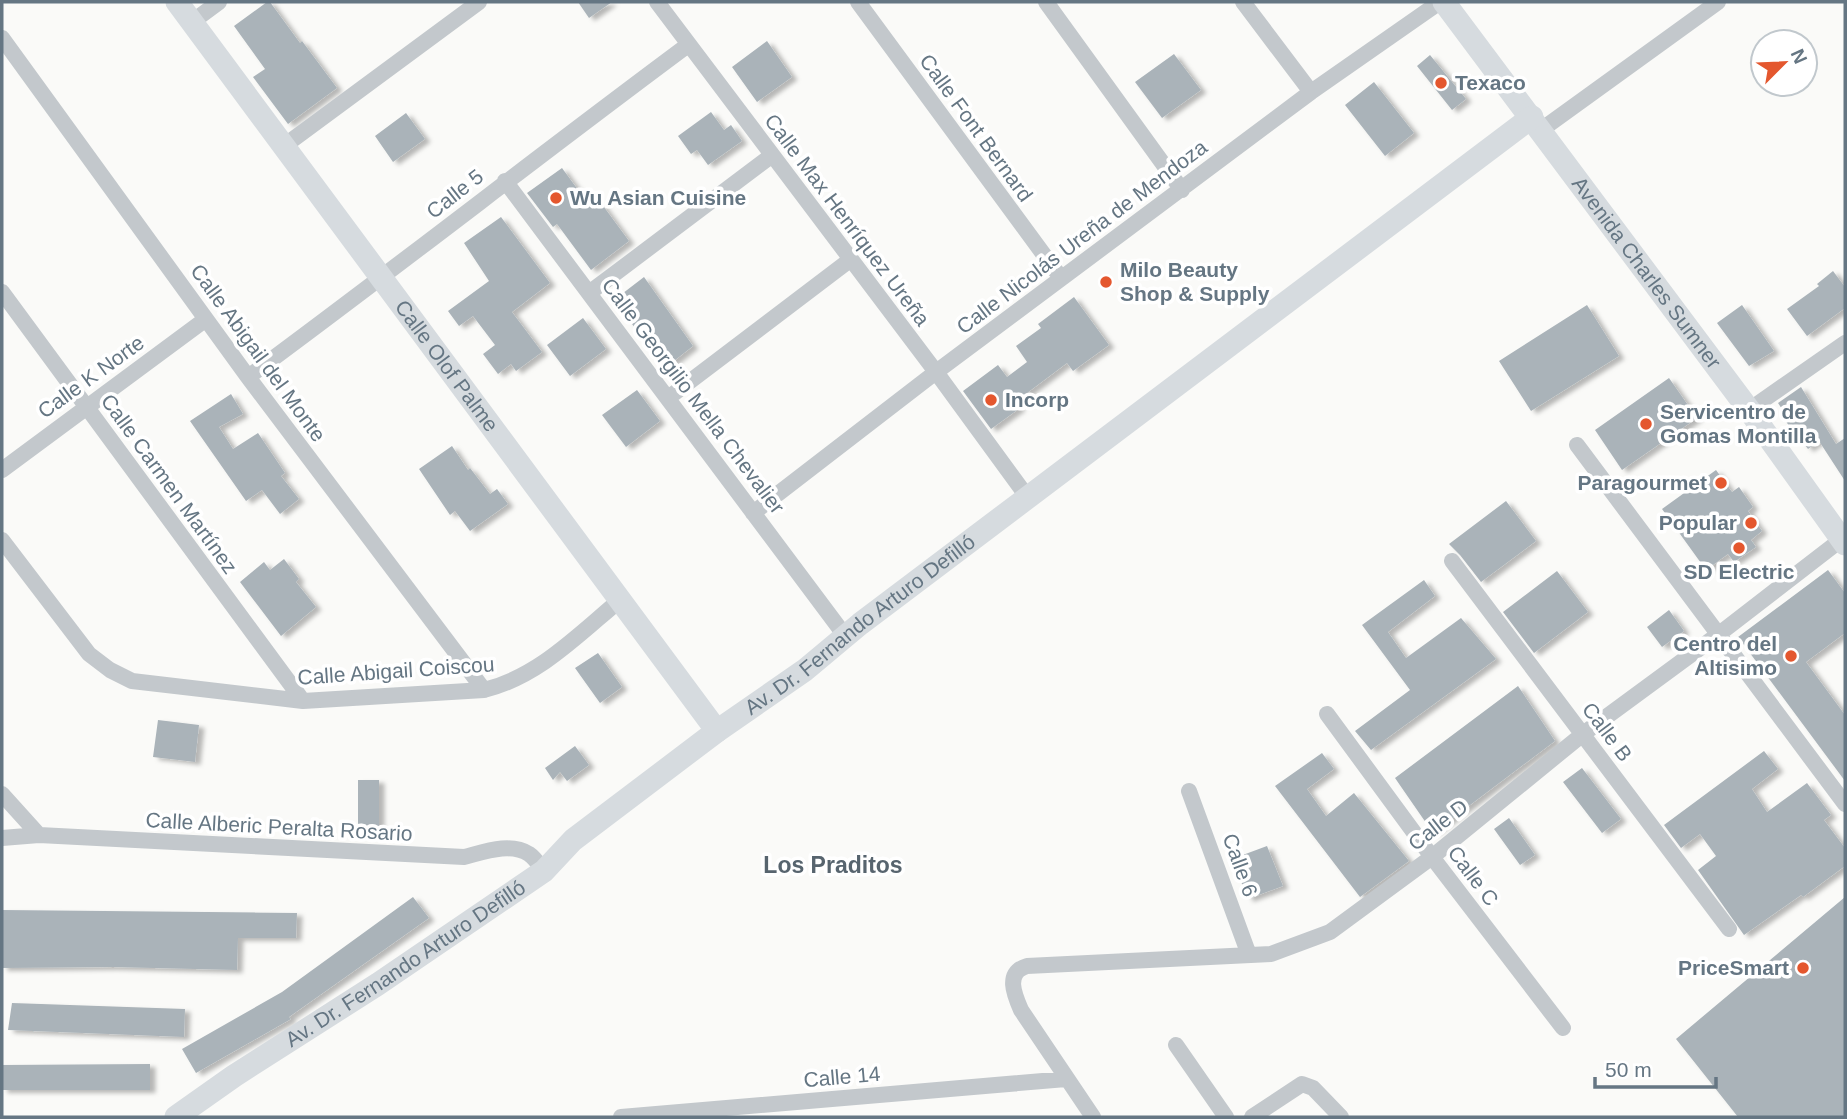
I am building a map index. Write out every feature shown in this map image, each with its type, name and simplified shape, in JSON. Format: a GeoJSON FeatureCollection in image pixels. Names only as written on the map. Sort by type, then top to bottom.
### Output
{"type":"FeatureCollection","features":[{"type":"Feature","properties":{"kind":"street","name":"Calle Olof Palme"},"geometry":{"type":"LineString","coordinates":[[177,2],[717,731]]}},
{"type":"Feature","properties":{"kind":"street"},"geometry":{"type":"LineString","coordinates":[[191,22],[219,2]]}},
{"type":"Feature","properties":{"kind":"street"},"geometry":{"type":"LineString","coordinates":[[284,146],[479,2]]}},
{"type":"Feature","properties":{"kind":"street","name":"Calle Max Henríquez Ureña"},"geometry":{"type":"LineString","coordinates":[[657,2],[1028,498]]}},
{"type":"Feature","properties":{"kind":"street","name":"Calle Font Bernard"},"geometry":{"type":"LineString","coordinates":[[858,2],[1061,278]]}},
{"type":"Feature","properties":{"kind":"street"},"geometry":{"type":"LineString","coordinates":[[1046,2],[1182,190]]}},
{"type":"Feature","properties":{"kind":"street"},"geometry":{"type":"LineString","coordinates":[[1243,2],[1311,92]]}},
{"type":"Feature","properties":{"kind":"street","name":"Calle Nicolás Ureña de Mendoza"},"geometry":{"type":"LineString","coordinates":[[753,513],[936,372],[1311,92],[1442,2]]}},
{"type":"Feature","properties":{"kind":"street","name":"Avenida Charles Sumner"},"geometry":{"type":"LineString","coordinates":[[1442,2],[1749,410],[1843,541]]}},
{"type":"Feature","properties":{"kind":"street","name":"Av. Dr. Fernando Arturo Defilló"},"geometry":{"type":"LineString","coordinates":[[176,1117],[544,871],[573,840],[717,731],[805,670],[1028,498],[1536,124],[1718,2]]}},
{"type":"Feature","properties":{"kind":"street","name":"Calle Abigail del Monte"},"geometry":{"type":"LineString","coordinates":[[2,38],[248,377],[484,690]]}},
{"type":"Feature","properties":{"kind":"street","name":"Calle 5"},"geometry":{"type":"LineString","coordinates":[[248,377],[688,45]]}},
{"type":"Feature","properties":{"kind":"street"},"geometry":{"type":"LineString","coordinates":[[589,293],[771,156]]}},
{"type":"Feature","properties":{"kind":"street","name":"Calle Georgilio Mella Chevalier"},"geometry":{"type":"LineString","coordinates":[[505,181],[846,637]]}},
{"type":"Feature","properties":{"kind":"street"},"geometry":{"type":"LineString","coordinates":[[668,398],[850,260]]}},
{"type":"Feature","properties":{"kind":"street","name":"Calle Carmen Martínez"},"geometry":{"type":"LineString","coordinates":[[2,292],[303,701]]}},
{"type":"Feature","properties":{"kind":"street","name":"Calle K Norte"},"geometry":{"type":"LineString","coordinates":[[2,470],[206,318]]}},
{"type":"Feature","properties":{"kind":"street"},"geometry":{"type":"LineString","coordinates":[[1749,410],[1845,343]]}},
{"type":"Feature","properties":{"kind":"street"},"geometry":{"type":"LineString","coordinates":[[1577,444],[1845,804]]}},
{"type":"Feature","properties":{"kind":"street","name":"Calle Abigail Coiscou"},"geometry":{"type":"LineString","coordinates":[[2,540],[89,654],[110,670],[132,681],[303,701],[484,690],[506,685],[536,669],[620,600]]}},
{"type":"Feature","properties":{"kind":"street","name":"Calle D"},"geometry":{"type":"LineString","coordinates":[[1066,1079],[1021,1010],[1012,981],[1015,973],[1027,966],[1271,954],[1330,932],[1432,857],[1583,734],[1843,541]]}},
{"type":"Feature","properties":{"kind":"street","name":"Calle B"},"geometry":{"type":"LineString","coordinates":[[1452,561],[1729,929]]}},
{"type":"Feature","properties":{"kind":"street","name":"Calle C"},"geometry":{"type":"LineString","coordinates":[[1327,714],[1563,1028]]}},
{"type":"Feature","properties":{"kind":"street","name":"Calle 6"},"geometry":{"type":"LineString","coordinates":[[1189,791],[1249,955]]}},
{"type":"Feature","properties":{"kind":"street"},"geometry":{"type":"LineString","coordinates":[[2,794],[39,835]]}},
{"type":"Feature","properties":{"kind":"street","name":"Calle Alberic Peralta Rosario"},"geometry":{"type":"LineString","coordinates":[[2,838],[39,835],[464,857],[494,849],[515,849],[530,855],[544,871]]}},
{"type":"Feature","properties":{"kind":"street"},"geometry":{"type":"LineString","coordinates":[[1176,1045],[1226,1117]]}},
{"type":"Feature","properties":{"kind":"street"},"geometry":{"type":"LineString","coordinates":[[1066,1079],[1093,1117]]}},
{"type":"Feature","properties":{"kind":"street","name":"Calle 14"},"geometry":{"type":"LineString","coordinates":[[621,1117],[1066,1079]]}},
{"type":"Feature","properties":{"kind":"street"},"geometry":{"type":"LineString","coordinates":[[1252,1117],[1302,1084],[1313,1087],[1341,1117]]}},
{"type":"Feature","properties":{"kind":"building"},"geometry":{"type":"Polygon","coordinates":[[[270,2],[300,43],[302,41],[337,88],[288,124],[253,77],[265,69],[234,26],[270,2]]]}},
{"type":"Feature","properties":{"kind":"building"},"geometry":{"type":"Polygon","coordinates":[[[578,2],[612,2],[589,18],[578,2]]]}},
{"type":"Feature","properties":{"kind":"building"},"geometry":{"type":"Polygon","coordinates":[[[767,41],[792,77],[757,102],[732,67],[767,41]]]}},
{"type":"Feature","properties":{"kind":"building"},"geometry":{"type":"Polygon","coordinates":[[[1174,54],[1201,90],[1162,118],[1135,82],[1174,54]]]}},
{"type":"Feature","properties":{"kind":"building","name":"Texaco"},"geometry":{"type":"Polygon","coordinates":[[[1430,55],[1466,99],[1452,110],[1417,66],[1430,55]]]}},
{"type":"Feature","properties":{"kind":"building"},"geometry":{"type":"Polygon","coordinates":[[[1374,82],[1414,133],[1385,156],[1345,105],[1374,82]]]}},
{"type":"Feature","properties":{"kind":"building"},"geometry":{"type":"Polygon","coordinates":[[[711,112],[724,130],[731,125],[742,141],[708,165],[697,150],[691,154],[678,136],[711,112]]]}},
{"type":"Feature","properties":{"kind":"building"},"geometry":{"type":"Polygon","coordinates":[[[406,113],[425,139],[393,162],[375,136],[406,113]]]}},
{"type":"Feature","properties":{"kind":"building"},"geometry":{"type":"Polygon","coordinates":[[[562,168],[592,209],[601,203],[629,241],[591,270],[557,224],[553,227],[527,193],[562,168]]]}},
{"type":"Feature","properties":{"kind":"building"},"geometry":{"type":"Polygon","coordinates":[[[501,217],[550,283],[512,312],[542,352],[516,371],[511,364],[498,374],[483,354],[495,345],[473,316],[459,326],[448,311],[489,281],[464,243],[501,217]]]}},
{"type":"Feature","properties":{"kind":"building"},"geometry":{"type":"Polygon","coordinates":[[[1833,271],[1845,287],[1845,308],[1807,336],[1787,309],[1819,286],[1817,284],[1833,271]]]}},
{"type":"Feature","properties":{"kind":"building"},"geometry":{"type":"Polygon","coordinates":[[[644,277],[693,346],[665,368],[614,300],[644,277]]]}},
{"type":"Feature","properties":{"kind":"building"},"geometry":{"type":"Polygon","coordinates":[[[1074,297],[1109,345],[1073,371],[1067,363],[1015,402],[1020,408],[991,429],[963,391],[998,365],[1007,377],[1027,362],[1016,346],[1041,328],[1038,324],[1074,297]]]}},
{"type":"Feature","properties":{"kind":"building"},"geometry":{"type":"Polygon","coordinates":[[[1587,305],[1619,356],[1531,411],[1499,361],[1587,305]]]}},
{"type":"Feature","properties":{"kind":"building"},"geometry":{"type":"Polygon","coordinates":[[[1742,305],[1774,351],[1749,366],[1717,323],[1742,305]]]}},
{"type":"Feature","properties":{"kind":"building"},"geometry":{"type":"Polygon","coordinates":[[[583,318],[606,349],[570,376],[547,345],[583,318]]]}},
{"type":"Feature","properties":{"kind":"building","name":"Servicentro de Gomas Montilla"},"geometry":{"type":"Polygon","coordinates":[[[1669,378],[1697,418],[1622,470],[1595,430],[1669,378]]]}},
{"type":"Feature","properties":{"kind":"building"},"geometry":{"type":"Polygon","coordinates":[[[1801,387],[1836,444],[1845,438],[1845,481],[1819,441],[1808,449],[1798,436],[1796,437],[1782,415],[1784,412],[1778,403],[1801,387]]]}},
{"type":"Feature","properties":{"kind":"building"},"geometry":{"type":"Polygon","coordinates":[[[637,390],[660,421],[626,447],[602,415],[637,390]]]}},
{"type":"Feature","properties":{"kind":"building"},"geometry":{"type":"Polygon","coordinates":[[[231,394],[243,414],[219,427],[233,449],[258,433],[285,473],[281,476],[299,499],[280,514],[262,490],[246,501],[190,421],[231,394]]]}},
{"type":"Feature","properties":{"kind":"building"},"geometry":{"type":"Polygon","coordinates":[[[452,446],[468,470],[470,468],[490,494],[497,489],[508,504],[470,531],[455,511],[450,515],[419,469],[452,446]]]}},
{"type":"Feature","properties":{"kind":"building"},"geometry":{"type":"Polygon","coordinates":[[[1716,470],[1732,492],[1739,487],[1753,507],[1748,511],[1762,531],[1751,540],[1756,547],[1734,562],[1728,554],[1706,570],[1662,509],[1716,470]]]}},
{"type":"Feature","properties":{"kind":"building"},"geometry":{"type":"Polygon","coordinates":[[[1506,501],[1536,541],[1481,582],[1449,544],[1506,501]]]}},
{"type":"Feature","properties":{"kind":"building"},"geometry":{"type":"Polygon","coordinates":[[[284,559],[299,579],[296,582],[316,607],[281,636],[240,582],[264,562],[270,570],[284,559]]]}},
{"type":"Feature","properties":{"kind":"building"},"geometry":{"type":"Polygon","coordinates":[[[1828,570],[1845,593],[1845,633],[1806,662],[1845,715],[1845,781],[1738,637],[1828,570]]]}},
{"type":"Feature","properties":{"kind":"building"},"geometry":{"type":"Polygon","coordinates":[[[1557,571],[1588,612],[1534,653],[1503,612],[1557,571]]]}},
{"type":"Feature","properties":{"kind":"building"},"geometry":{"type":"Polygon","coordinates":[[[1424,580],[1435,596],[1388,632],[1406,658],[1461,618],[1496,659],[1371,750],[1355,731],[1410,690],[1362,625],[1424,580]]]}},
{"type":"Feature","properties":{"kind":"building"},"geometry":{"type":"Polygon","coordinates":[[[1669,610],[1684,631],[1662,647],[1647,627],[1669,610]]]}},
{"type":"Feature","properties":{"kind":"building"},"geometry":{"type":"Polygon","coordinates":[[[598,653],[622,687],[600,703],[575,668],[598,653]]]}},
{"type":"Feature","properties":{"kind":"building"},"geometry":{"type":"Polygon","coordinates":[[[1518,686],[1555,741],[1433,833],[1395,778],[1518,686]]]}},
{"type":"Feature","properties":{"kind":"building"},"geometry":{"type":"Polygon","coordinates":[[[158,720],[199,725],[195,762],[153,757],[158,720]]]}},
{"type":"Feature","properties":{"kind":"building"},"geometry":{"type":"Polygon","coordinates":[[[575,746],[589,765],[567,781],[560,772],[553,780],[545,768],[575,746]]]}},
{"type":"Feature","properties":{"kind":"building"},"geometry":{"type":"Polygon","coordinates":[[[1764,751],[1778,769],[1752,789],[1767,812],[1807,783],[1831,815],[1824,820],[1845,848],[1845,866],[1744,935],[1698,870],[1716,856],[1700,834],[1681,848],[1664,825],[1764,751]]]}},
{"type":"Feature","properties":{"kind":"building"},"geometry":{"type":"Polygon","coordinates":[[[1322,753],[1334,769],[1307,789],[1326,816],[1354,793],[1409,861],[1360,897],[1275,786],[1322,753]]]}},
{"type":"Feature","properties":{"kind":"building"},"geometry":{"type":"Polygon","coordinates":[[[1582,768],[1621,819],[1602,833],[1563,782],[1582,768]]]}},
{"type":"Feature","properties":{"kind":"building"},"geometry":{"type":"Polygon","coordinates":[[[358,780],[379,780],[379,832],[358,831],[358,780]]]}},
{"type":"Feature","properties":{"kind":"building"},"geometry":{"type":"Polygon","coordinates":[[[1509,818],[1535,855],[1520,865],[1494,829],[1509,818]]]}},
{"type":"Feature","properties":{"kind":"building"},"geometry":{"type":"Polygon","coordinates":[[[1267,846],[1283,886],[1248,899],[1232,859],[1267,846]]]}},
{"type":"Feature","properties":{"kind":"building"},"geometry":{"type":"Polygon","coordinates":[[[413,897],[429,918],[289,1017],[291,1019],[196,1073],[182,1049],[282,992],[413,897]]]}},
{"type":"Feature","properties":{"kind":"building","name":"PriceSmart"},"geometry":{"type":"Polygon","coordinates":[[[1845,897],[1845,1117],[1738,1117],[1676,1039],[1845,897]]]}},
{"type":"Feature","properties":{"kind":"building"},"geometry":{"type":"Polygon","coordinates":[[[2,910],[297,913],[296,938],[238,938],[237,970],[2,968],[2,910]]]}},
{"type":"Feature","properties":{"kind":"building"},"geometry":{"type":"Polygon","coordinates":[[[12,1003],[185,1009],[184,1037],[8,1030],[12,1003]]]}},
{"type":"Feature","properties":{"kind":"building"},"geometry":{"type":"Polygon","coordinates":[[[150,1064],[150,1090],[2,1090],[2,1065],[150,1064]]]}},
{"type":"Feature","properties":{"kind":"place","name":"Texaco"},"geometry":{"type":"Point","coordinates":[1441,83]}},
{"type":"Feature","properties":{"kind":"place","name":"Wu Asian Cuisine"},"geometry":{"type":"Point","coordinates":[556,198]}},
{"type":"Feature","properties":{"kind":"place","name":"Milo Beauty Shop & Supply"},"geometry":{"type":"Point","coordinates":[1106,282]}},
{"type":"Feature","properties":{"kind":"place","name":"Incorp"},"geometry":{"type":"Point","coordinates":[991,400]}},
{"type":"Feature","properties":{"kind":"place","name":"Servicentro de Gomas Montilla"},"geometry":{"type":"Point","coordinates":[1646,424]}},
{"type":"Feature","properties":{"kind":"place","name":"Paragourmet"},"geometry":{"type":"Point","coordinates":[1721,483]}},
{"type":"Feature","properties":{"kind":"place","name":"Popular"},"geometry":{"type":"Point","coordinates":[1751,523]}},
{"type":"Feature","properties":{"kind":"place","name":"SD Electric"},"geometry":{"type":"Point","coordinates":[1739,548]}},
{"type":"Feature","properties":{"kind":"place","name":"Centro del Altisimo"},"geometry":{"type":"Point","coordinates":[1791,656]}},
{"type":"Feature","properties":{"kind":"place","name":"PriceSmart"},"geometry":{"type":"Point","coordinates":[1803,968]}},
{"type":"Feature","properties":{"kind":"district","name":"Los Praditos"},"geometry":{"type":"Point","coordinates":[833,865]}}]}
